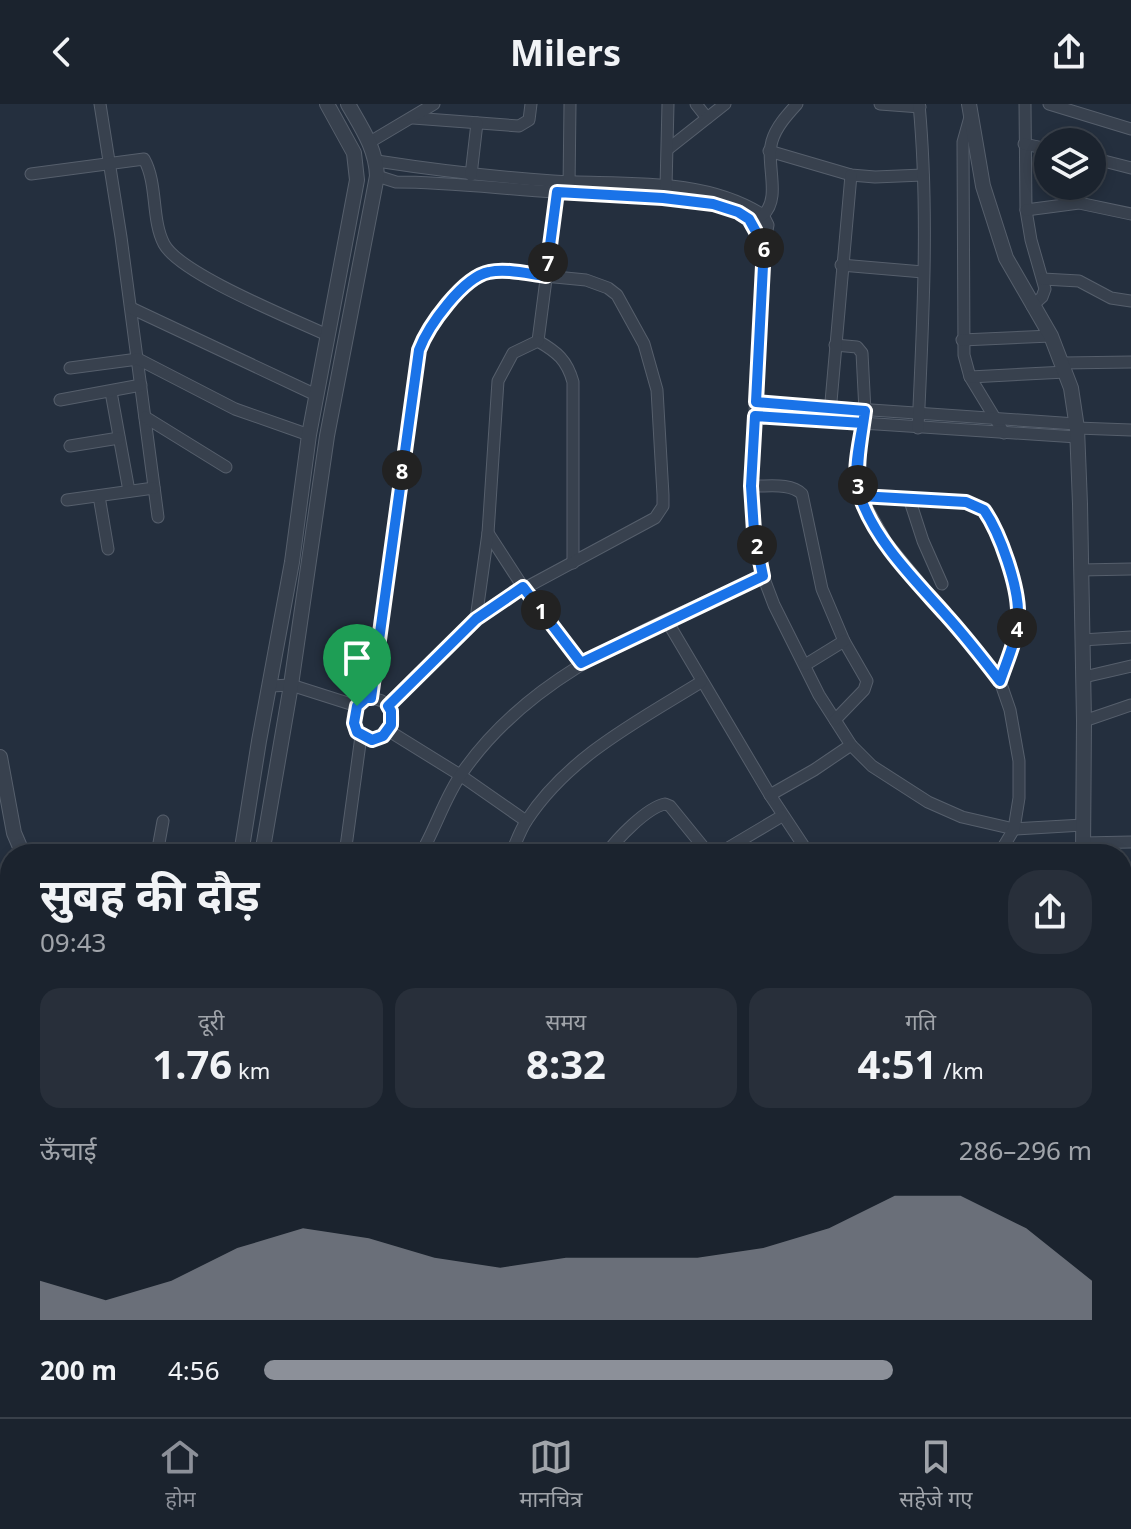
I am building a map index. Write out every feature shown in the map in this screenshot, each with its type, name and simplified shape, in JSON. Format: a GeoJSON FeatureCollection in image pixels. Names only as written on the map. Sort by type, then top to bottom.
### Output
{"type":"FeatureCollection","features":[{"type":"Feature","properties":{"kind":"street"},"geometry":{"type":"LineString","coordinates":[[100,104],[158,517]]}},
{"type":"Feature","properties":{"kind":"street"},"geometry":{"type":"LineString","coordinates":[[243,844],[292,562],[309,435],[357,180],[354,153],[327,104]]}},
{"type":"Feature","properties":{"kind":"street"},"geometry":{"type":"LineString","coordinates":[[264,844],[291,685],[327,436],[377,168],[370,142],[348,104]]}},
{"type":"Feature","properties":{"kind":"street"},"geometry":{"type":"LineString","coordinates":[[370,142],[434,104]]}},
{"type":"Feature","properties":{"kind":"street"},"geometry":{"type":"LineString","coordinates":[[413,118],[519,126],[529,120],[531,104]]}},
{"type":"Feature","properties":{"kind":"street"},"geometry":{"type":"LineString","coordinates":[[538,341],[546,276],[563,187],[570,104]]}},
{"type":"Feature","properties":{"kind":"street"},"geometry":{"type":"LineString","coordinates":[[666,187],[668,104]]}},
{"type":"Feature","properties":{"kind":"street"},"geometry":{"type":"LineString","coordinates":[[696,104],[707,118]]}},
{"type":"Feature","properties":{"kind":"street"},"geometry":{"type":"LineString","coordinates":[[668,149],[725,104]]}},
{"type":"Feature","properties":{"kind":"street"},"geometry":{"type":"LineString","coordinates":[[763,215],[769,210],[771,197],[769,151],[776,130],[797,104]]}},
{"type":"Feature","properties":{"kind":"street"},"geometry":{"type":"LineString","coordinates":[[880,104],[920,105],[923,272],[918,428]]}},
{"type":"Feature","properties":{"kind":"street"},"geometry":{"type":"LineString","coordinates":[[1025,104],[1026,210],[1045,293],[1032,306]]}},
{"type":"Feature","properties":{"kind":"street"},"geometry":{"type":"LineString","coordinates":[[1049,104],[1091,110],[1131,129]]}},
{"type":"Feature","properties":{"kind":"street"},"geometry":{"type":"LineString","coordinates":[[970,110],[983,186],[1006,258],[1051,336],[1065,368],[1076,430],[1084,677],[1083,844]]}},
{"type":"Feature","properties":{"kind":"street"},"geometry":{"type":"LineString","coordinates":[[970,110],[963,142],[962,340],[970,377],[1004,433]]}},
{"type":"Feature","properties":{"kind":"street"},"geometry":{"type":"LineString","coordinates":[[471,175],[477,123]]}},
{"type":"Feature","properties":{"kind":"street"},"geometry":{"type":"LineString","coordinates":[[1024,144],[1034,146]]}},
{"type":"Feature","properties":{"kind":"street"},"geometry":{"type":"LineString","coordinates":[[769,151],[851,175],[923,175]]}},
{"type":"Feature","properties":{"kind":"street"},"geometry":{"type":"LineString","coordinates":[[31,174],[140,158],[146,163],[163,241],[185,264],[327,335]]}},
{"type":"Feature","properties":{"kind":"street"},"geometry":{"type":"LineString","coordinates":[[1106,162],[1131,168]]}},
{"type":"Feature","properties":{"kind":"street"},"geometry":{"type":"LineString","coordinates":[[377,168],[396,182],[666,187],[725,197],[763,215],[768,225],[764,246],[751,486],[754,531],[763,576],[774,605],[805,665],[851,745],[872,766],[928,802],[962,817],[1014,829],[1083,825]]}},
{"type":"Feature","properties":{"kind":"street"},"geometry":{"type":"LineString","coordinates":[[377,168],[471,175],[713,204],[746,216],[764,246]]}},
{"type":"Feature","properties":{"kind":"street"},"geometry":{"type":"LineString","coordinates":[[830,415],[851,175]]}},
{"type":"Feature","properties":{"kind":"street"},"geometry":{"type":"LineString","coordinates":[[1026,210],[1079,203],[1131,214]]}},
{"type":"Feature","properties":{"kind":"street"},"geometry":{"type":"LineString","coordinates":[[841,265],[923,272]]}},
{"type":"Feature","properties":{"kind":"street"},"geometry":{"type":"LineString","coordinates":[[371,698],[419,350],[425,336],[440,313],[483,273],[494,271],[597,283],[617,295],[644,344],[657,390],[663,495],[659,514],[573,563],[523,587],[476,619],[388,706]]}},
{"type":"Feature","properties":{"kind":"street"},"geometry":{"type":"LineString","coordinates":[[1043,279],[1079,281],[1111,298],[1131,301]]}},
{"type":"Feature","properties":{"kind":"street"},"geometry":{"type":"LineString","coordinates":[[131,308],[316,395]]}},
{"type":"Feature","properties":{"kind":"street"},"geometry":{"type":"LineString","coordinates":[[962,340],[1051,336]]}},
{"type":"Feature","properties":{"kind":"street"},"geometry":{"type":"LineString","coordinates":[[476,619],[488,533],[498,381],[513,353],[538,341]]}},
{"type":"Feature","properties":{"kind":"street"},"geometry":{"type":"LineString","coordinates":[[538,341],[557,351],[565,361],[573,382],[573,563]]}},
{"type":"Feature","properties":{"kind":"street"},"geometry":{"type":"LineString","coordinates":[[835,345],[860,349],[865,411],[856,474],[860,496],[894,554],[1000,681],[1010,710],[1019,761],[1019,798],[1014,829],[1005,844]]}},
{"type":"Feature","properties":{"kind":"street"},"geometry":{"type":"LineString","coordinates":[[70,368],[138,359],[235,409],[309,435]]}},
{"type":"Feature","properties":{"kind":"street"},"geometry":{"type":"LineString","coordinates":[[970,377],[1131,362]]}},
{"type":"Feature","properties":{"kind":"street"},"geometry":{"type":"LineString","coordinates":[[60,400],[141,385]]}},
{"type":"Feature","properties":{"kind":"street"},"geometry":{"type":"LineString","coordinates":[[111,392],[129,491]]}},
{"type":"Feature","properties":{"kind":"street"},"geometry":{"type":"LineString","coordinates":[[756,402],[863,423],[918,428],[1004,433],[1131,430]]}},
{"type":"Feature","properties":{"kind":"street"},"geometry":{"type":"LineString","coordinates":[[755,416],[830,415],[865,411],[995,419],[1076,430]]}},
{"type":"Feature","properties":{"kind":"street"},"geometry":{"type":"LineString","coordinates":[[145,417],[226,467]]}},
{"type":"Feature","properties":{"kind":"street"},"geometry":{"type":"LineString","coordinates":[[70,446],[119,438]]}},
{"type":"Feature","properties":{"kind":"street"},"geometry":{"type":"LineString","coordinates":[[751,486],[796,488],[802,494],[822,589],[844,641],[867,681],[864,690],[835,720]]}},
{"type":"Feature","properties":{"kind":"street"},"geometry":{"type":"LineString","coordinates":[[67,500],[154,488]]}},
{"type":"Feature","properties":{"kind":"street"},"geometry":{"type":"LineString","coordinates":[[99,496],[108,549]]}},
{"type":"Feature","properties":{"kind":"street"},"geometry":{"type":"LineString","coordinates":[[860,496],[966,502],[984,510],[1007,563],[1017,601],[1018,616],[1000,681]]}},
{"type":"Feature","properties":{"kind":"street"},"geometry":{"type":"LineString","coordinates":[[909,498],[942,584]]}},
{"type":"Feature","properties":{"kind":"street"},"geometry":{"type":"LineString","coordinates":[[488,533],[523,587],[581,663]]}},
{"type":"Feature","properties":{"kind":"street"},"geometry":{"type":"LineString","coordinates":[[1081,570],[1131,569]]}},
{"type":"Feature","properties":{"kind":"street"},"geometry":{"type":"LineString","coordinates":[[426,844],[460,775],[493,733],[543,688],[581,663],[763,576]]}},
{"type":"Feature","properties":{"kind":"street"},"geometry":{"type":"LineString","coordinates":[[667,621],[782,816],[802,844]]}},
{"type":"Feature","properties":{"kind":"street"},"geometry":{"type":"LineString","coordinates":[[1082,640],[1131,637]]}},
{"type":"Feature","properties":{"kind":"street"},"geometry":{"type":"LineString","coordinates":[[805,665],[844,641]]}},
{"type":"Feature","properties":{"kind":"street"},"geometry":{"type":"LineString","coordinates":[[1084,677],[1131,666]]}},
{"type":"Feature","properties":{"kind":"street"},"geometry":{"type":"LineString","coordinates":[[516,844],[526,821],[555,785],[602,743],[701,682]]}},
{"type":"Feature","properties":{"kind":"street"},"geometry":{"type":"LineString","coordinates":[[271,686],[291,685],[357,706]]}},
{"type":"Feature","properties":{"kind":"street"},"geometry":{"type":"LineString","coordinates":[[346,844],[361,736],[354,723],[357,706],[366,698],[371,698],[388,706],[392,718],[389,731],[372,740],[361,736]]}},
{"type":"Feature","properties":{"kind":"street"},"geometry":{"type":"LineString","coordinates":[[1084,721],[1131,705]]}},
{"type":"Feature","properties":{"kind":"street"},"geometry":{"type":"LineString","coordinates":[[389,731],[526,821]]}},
{"type":"Feature","properties":{"kind":"street"},"geometry":{"type":"LineString","coordinates":[[770,795],[851,745]]}},
{"type":"Feature","properties":{"kind":"street"},"geometry":{"type":"LineString","coordinates":[[0,757],[19,844]]}},
{"type":"Feature","properties":{"kind":"street"},"geometry":{"type":"LineString","coordinates":[[613,844],[653,808],[665,804],[701,844]]}},
{"type":"Feature","properties":{"kind":"street"},"geometry":{"type":"LineString","coordinates":[[735,844],[782,816]]}},
{"type":"Feature","properties":{"kind":"street"},"geometry":{"type":"LineString","coordinates":[[159,844],[163,821]]}},
{"type":"Feature","properties":{"kind":"route"},"geometry":{"type":"LineString","coordinates":[[357,706],[354,713],[357,732],[372,740],[383,736],[391,725],[388,706],[476,619],[523,587],[581,663],[763,576],[754,531],[751,486],[755,416],[863,423],[856,474],[860,496],[875,525],[920,587],[961,631],[1000,681],[1016,629],[1017,601],[1007,563],[984,510],[966,502],[860,496],[856,474],[865,411],[756,402],[764,246],[753,223],[746,216],[713,204],[557,192],[546,276],[494,271],[483,273],[440,313],[419,350],[371,698],[366,698],[357,706]]}}]}
